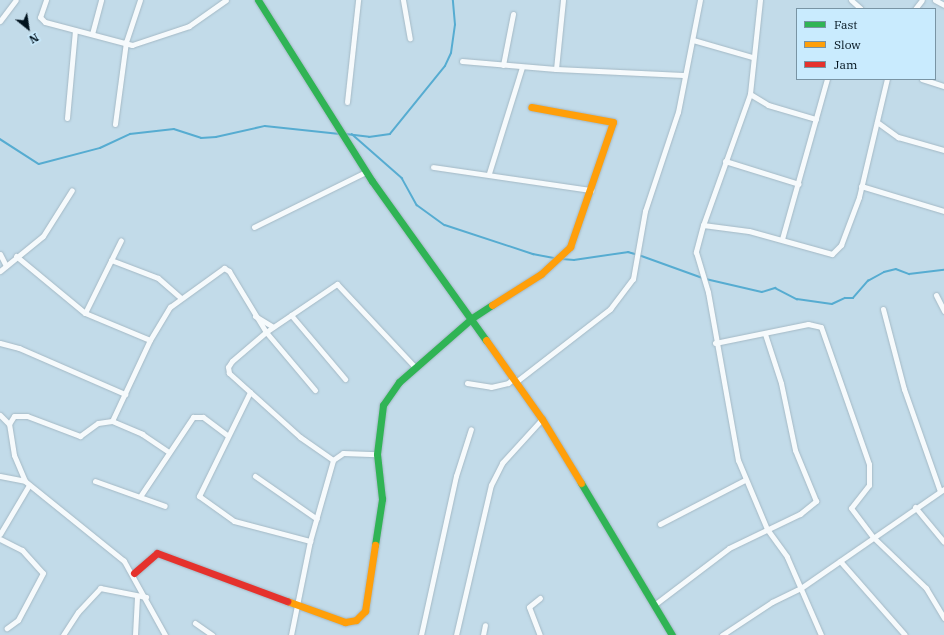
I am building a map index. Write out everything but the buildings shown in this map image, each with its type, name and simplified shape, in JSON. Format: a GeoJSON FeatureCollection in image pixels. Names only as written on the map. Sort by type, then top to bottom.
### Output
{"type":"FeatureCollection","features":[{"type":"Feature","properties":{"kind":"street"},"geometry":{"type":"LineString","coordinates":[[0,21],[16,0]]}},
{"type":"Feature","properties":{"kind":"street"},"geometry":{"type":"LineString","coordinates":[[46,0],[40,17],[42,20],[75,30],[126,42],[132,45],[154,40],[188,26],[226,0]]}},
{"type":"Feature","properties":{"kind":"street"},"geometry":{"type":"LineString","coordinates":[[92,34],[101,0]]}},
{"type":"Feature","properties":{"kind":"street"},"geometry":{"type":"LineString","coordinates":[[115,124],[126,42],[140,0]]}},
{"type":"Feature","properties":{"kind":"street"},"geometry":{"type":"LineString","coordinates":[[346,102],[358,0]]}},
{"type":"Feature","properties":{"kind":"street"},"geometry":{"type":"LineString","coordinates":[[403,0],[410,38]]}},
{"type":"Feature","properties":{"kind":"street"},"geometry":{"type":"LineString","coordinates":[[556,69],[563,0]]}},
{"type":"Feature","properties":{"kind":"street"},"geometry":{"type":"LineString","coordinates":[[467,383],[490,388],[515,380],[610,309],[630,285],[638,265],[645,211],[678,112],[683,74],[693,40],[700,0]]}},
{"type":"Feature","properties":{"kind":"street"},"geometry":{"type":"LineString","coordinates":[[760,0],[752,57],[750,94],[703,224],[696,252],[708,292],[715,343],[731,427],[745,480],[767,529],[787,556],[821,635]]}},
{"type":"Feature","properties":{"kind":"street"},"geometry":{"type":"LineString","coordinates":[[850,0],[860,8]]}},
{"type":"Feature","properties":{"kind":"street"},"geometry":{"type":"LineString","coordinates":[[916,8],[922,0]]}},
{"type":"Feature","properties":{"kind":"street"},"geometry":{"type":"LineString","coordinates":[[935,0],[944,5]]}},
{"type":"Feature","properties":{"kind":"street"},"geometry":{"type":"LineString","coordinates":[[262,1],[366,172],[472,318],[542,418],[672,635]]}},
{"type":"Feature","properties":{"kind":"street"},"geometry":{"type":"LineString","coordinates":[[503,65],[513,14]]}},
{"type":"Feature","properties":{"kind":"street"},"geometry":{"type":"LineString","coordinates":[[67,118],[75,30]]}},
{"type":"Feature","properties":{"kind":"street"},"geometry":{"type":"LineString","coordinates":[[693,40],[752,57]]}},
{"type":"Feature","properties":{"kind":"street"},"geometry":{"type":"LineString","coordinates":[[462,61],[556,69],[683,74]]}},
{"type":"Feature","properties":{"kind":"street"},"geometry":{"type":"LineString","coordinates":[[489,173],[522,67]]}},
{"type":"Feature","properties":{"kind":"street"},"geometry":{"type":"LineString","coordinates":[[782,240],[799,184],[827,80]]}},
{"type":"Feature","properties":{"kind":"street"},"geometry":{"type":"LineString","coordinates":[[703,224],[782,240],[806,249],[832,254],[841,245],[861,186],[887,80]]}},
{"type":"Feature","properties":{"kind":"street"},"geometry":{"type":"LineString","coordinates":[[925,80],[944,86]]}},
{"type":"Feature","properties":{"kind":"street"},"geometry":{"type":"LineString","coordinates":[[750,94],[768,105],[816,119]]}},
{"type":"Feature","properties":{"kind":"street"},"geometry":{"type":"LineString","coordinates":[[134,573],[157,552],[297,602],[345,622],[356,620],[365,612],[382,499],[377,454],[382,409],[395,387],[415,366],[472,318],[558,260],[570,247],[591,190],[613,122],[531,107]]}},
{"type":"Feature","properties":{"kind":"street"},"geometry":{"type":"LineString","coordinates":[[877,122],[898,137],[944,150]]}},
{"type":"Feature","properties":{"kind":"street"},"geometry":{"type":"LineString","coordinates":[[725,162],[799,184]]}},
{"type":"Feature","properties":{"kind":"street"},"geometry":{"type":"LineString","coordinates":[[433,167],[489,173],[591,190]]}},
{"type":"Feature","properties":{"kind":"street"},"geometry":{"type":"LineString","coordinates":[[254,227],[366,172]]}},
{"type":"Feature","properties":{"kind":"street"},"geometry":{"type":"LineString","coordinates":[[861,186],[944,212]]}},
{"type":"Feature","properties":{"kind":"street"},"geometry":{"type":"LineString","coordinates":[[0,271],[51,227],[72,190]]}},
{"type":"Feature","properties":{"kind":"street"},"geometry":{"type":"LineString","coordinates":[[85,313],[121,240]]}},
{"type":"Feature","properties":{"kind":"street"},"geometry":{"type":"LineString","coordinates":[[0,254],[6,266]]}},
{"type":"Feature","properties":{"kind":"street"},"geometry":{"type":"LineString","coordinates":[[16,256],[85,313],[150,340]]}},
{"type":"Feature","properties":{"kind":"street"},"geometry":{"type":"LineString","coordinates":[[111,260],[158,278],[180,297]]}},
{"type":"Feature","properties":{"kind":"street"},"geometry":{"type":"LineString","coordinates":[[112,421],[150,340],[180,297],[226,268],[266,332],[315,390]]}},
{"type":"Feature","properties":{"kind":"street"},"geometry":{"type":"LineString","coordinates":[[333,460],[300,437],[229,373],[228,367],[266,332],[335,284],[339,285],[415,366]]}},
{"type":"Feature","properties":{"kind":"street"},"geometry":{"type":"LineString","coordinates":[[936,295],[944,311]]}},
{"type":"Feature","properties":{"kind":"street"},"geometry":{"type":"LineString","coordinates":[[722,635],[772,602],[801,588],[873,536],[942,490],[904,388],[883,309]]}},
{"type":"Feature","properties":{"kind":"street"},"geometry":{"type":"LineString","coordinates":[[291,314],[345,379]]}},
{"type":"Feature","properties":{"kind":"street"},"geometry":{"type":"LineString","coordinates":[[254,315],[273,327]]}},
{"type":"Feature","properties":{"kind":"street"},"geometry":{"type":"LineString","coordinates":[[715,343],[808,324],[821,327],[869,464],[869,485],[851,508],[873,536],[926,588],[944,618]]}},
{"type":"Feature","properties":{"kind":"street"},"geometry":{"type":"LineString","coordinates":[[654,605],[729,548],[810,509],[816,496],[796,450],[782,383],[765,334]]}},
{"type":"Feature","properties":{"kind":"street"},"geometry":{"type":"LineString","coordinates":[[0,342],[25,350],[125,394]]}},
{"type":"Feature","properties":{"kind":"street"},"geometry":{"type":"LineString","coordinates":[[250,392],[226,435],[199,492],[200,498],[234,521],[310,541]]}},
{"type":"Feature","properties":{"kind":"street"},"geometry":{"type":"LineString","coordinates":[[0,415],[9,424],[14,454],[27,483]]}},
{"type":"Feature","properties":{"kind":"street"},"geometry":{"type":"LineString","coordinates":[[141,495],[167,451],[198,415],[226,435]]}},
{"type":"Feature","properties":{"kind":"street"},"geometry":{"type":"LineString","coordinates":[[9,424],[14,416],[27,416],[80,436],[98,423],[112,421],[142,434],[167,451]]}},
{"type":"Feature","properties":{"kind":"street"},"geometry":{"type":"LineString","coordinates":[[456,635],[491,485],[502,463],[542,418]]}},
{"type":"Feature","properties":{"kind":"street"},"geometry":{"type":"LineString","coordinates":[[421,635],[456,476],[471,429]]}},
{"type":"Feature","properties":{"kind":"street"},"geometry":{"type":"LineString","coordinates":[[291,635],[310,541],[333,460],[343,453],[377,454]]}},
{"type":"Feature","properties":{"kind":"street"},"geometry":{"type":"LineString","coordinates":[[0,476],[27,483],[108,546],[134,573],[165,635]]}},
{"type":"Feature","properties":{"kind":"street"},"geometry":{"type":"LineString","coordinates":[[255,476],[317,519]]}},
{"type":"Feature","properties":{"kind":"street"},"geometry":{"type":"LineString","coordinates":[[660,524],[745,480]]}},
{"type":"Feature","properties":{"kind":"street"},"geometry":{"type":"LineString","coordinates":[[96,481],[141,495],[165,506]]}},
{"type":"Feature","properties":{"kind":"street"},"geometry":{"type":"LineString","coordinates":[[0,534],[27,483]]}},
{"type":"Feature","properties":{"kind":"street"},"geometry":{"type":"LineString","coordinates":[[915,507],[944,542]]}},
{"type":"Feature","properties":{"kind":"street"},"geometry":{"type":"LineString","coordinates":[[0,539],[22,550],[43,573],[18,620],[7,628]]}},
{"type":"Feature","properties":{"kind":"street"},"geometry":{"type":"LineString","coordinates":[[840,561],[905,635]]}},
{"type":"Feature","properties":{"kind":"street"},"geometry":{"type":"LineString","coordinates":[[63,635],[100,588],[146,597]]}},
{"type":"Feature","properties":{"kind":"street"},"geometry":{"type":"LineString","coordinates":[[135,635],[137,596]]}},
{"type":"Feature","properties":{"kind":"street"},"geometry":{"type":"LineString","coordinates":[[540,598],[529,607],[540,635]]}},
{"type":"Feature","properties":{"kind":"street"},"geometry":{"type":"LineString","coordinates":[[195,623],[212,635]]}},
{"type":"Feature","properties":{"kind":"street"},"geometry":{"type":"LineString","coordinates":[[483,635],[485,625]]}},
{"type":"Feature","properties":{"kind":"waterway"},"geometry":{"type":"LineString","coordinates":[[346,134],[369,137],[390,134],[445,66],[451,53],[455,25],[453,0]]}},
{"type":"Feature","properties":{"kind":"waterway"},"geometry":{"type":"LineString","coordinates":[[0,139],[39,164],[100,148],[130,134],[174,129],[201,138],[216,137],[265,126],[340,134]]}},
{"type":"Feature","properties":{"kind":"waterway"},"geometry":{"type":"LineString","coordinates":[[352,134],[402,178],[417,205],[445,225],[533,254],[554,258]]}},
{"type":"Feature","properties":{"kind":"waterway"},"geometry":{"type":"LineString","coordinates":[[562,259],[574,260],[628,252],[635,254]]}},
{"type":"Feature","properties":{"kind":"waterway"},"geometry":{"type":"LineString","coordinates":[[639,255],[703,278]]}},
{"type":"Feature","properties":{"kind":"waterway"},"geometry":{"type":"LineString","coordinates":[[706,279],[762,292],[775,288],[797,299],[832,304],[845,298],[853,298],[868,281],[884,272],[896,269],[909,274],[944,270]]}},
{"type":"Feature","properties":{"kind":"traffic: fast"},"geometry":{"type":"LineString","coordinates":[[258,0],[372,181],[486,340]]}},
{"type":"Feature","properties":{"kind":"traffic: fast"},"geometry":{"type":"LineString","coordinates":[[375,545],[382,499],[377,454],[383,405],[399,382],[472,318],[492,305]]}},
{"type":"Feature","properties":{"kind":"traffic: fast"},"geometry":{"type":"LineString","coordinates":[[581,483],[672,635]]}},
{"type":"Feature","properties":{"kind":"traffic: slow"},"geometry":{"type":"LineString","coordinates":[[492,305],[541,274],[570,247],[613,122],[531,107]]}},
{"type":"Feature","properties":{"kind":"traffic: slow"},"geometry":{"type":"LineString","coordinates":[[486,340],[542,419],[581,483]]}},
{"type":"Feature","properties":{"kind":"traffic: slow"},"geometry":{"type":"LineString","coordinates":[[287,601],[345,622],[356,620],[365,611],[375,545]]}},
{"type":"Feature","properties":{"kind":"traffic: jam"},"geometry":{"type":"LineString","coordinates":[[134,573],[157,553],[287,601]]}}]}
